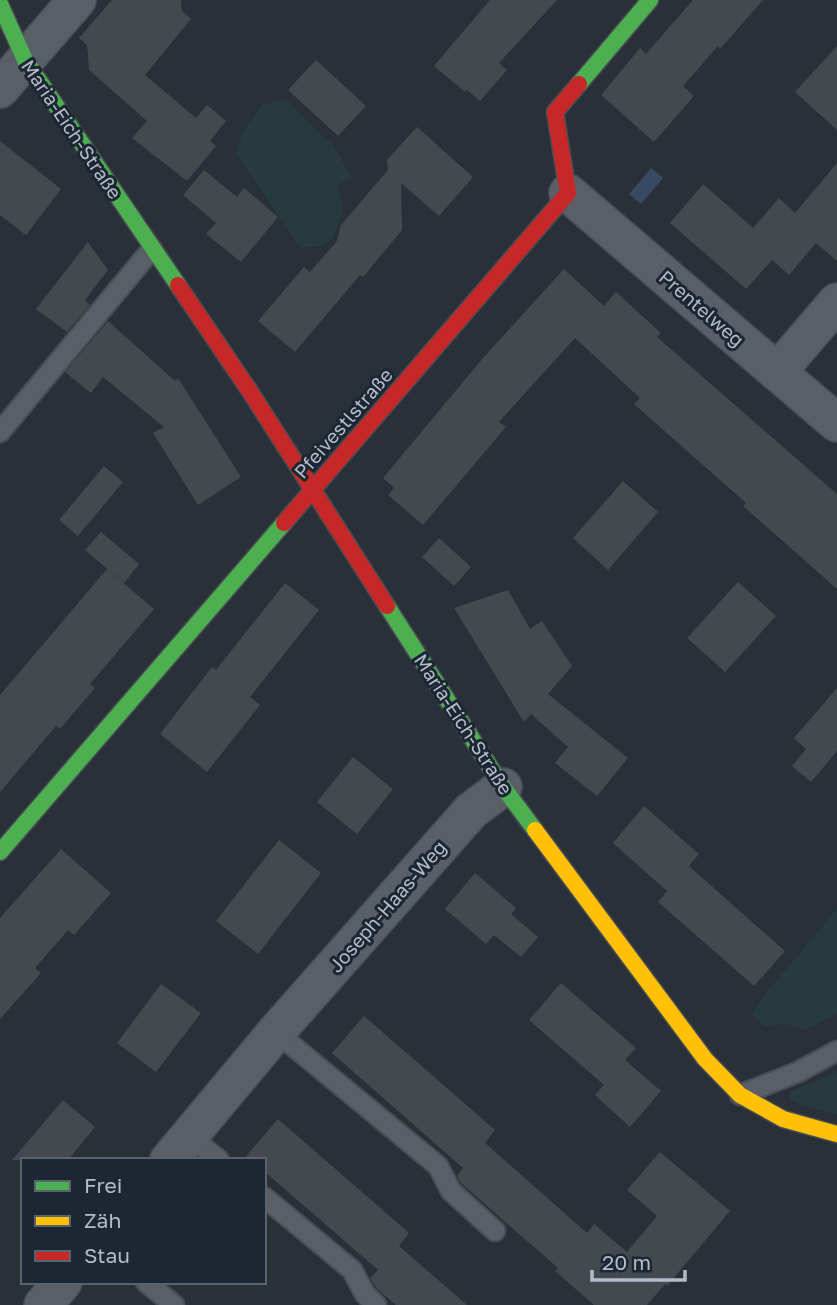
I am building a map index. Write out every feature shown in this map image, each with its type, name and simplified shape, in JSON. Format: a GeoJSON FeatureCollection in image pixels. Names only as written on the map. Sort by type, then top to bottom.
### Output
{"type":"FeatureCollection","features":[{"type":"Feature","properties":{"kind":"street"},"geometry":{"type":"LineString","coordinates":[[0,89],[78,0]]}},
{"type":"Feature","properties":{"kind":"street"},"geometry":{"type":"LineString","coordinates":[[568,193],[555,112],[650,0]]}},
{"type":"Feature","properties":{"kind":"street","name":"Maria-Eich-Straße"},"geometry":{"type":"LineString","coordinates":[[0,4],[25,60],[314,489],[503,787],[705,1059],[740,1095],[783,1119],[837,1134]]}},
{"type":"Feature","properties":{"kind":"street","name":"Prentelweg"},"geometry":{"type":"LineString","coordinates":[[568,193],[837,423]]}},
{"type":"Feature","properties":{"kind":"street","name":"Pfeivestlstraße"},"geometry":{"type":"LineString","coordinates":[[0,852],[568,193]]}},
{"type":"Feature","properties":{"kind":"street"},"geometry":{"type":"LineString","coordinates":[[777,372],[837,302]]}},
{"type":"Feature","properties":{"kind":"street","name":"Joseph-Haas-Weg"},"geometry":{"type":"LineString","coordinates":[[179,1148],[276,1032],[471,811],[503,787]]}},
{"type":"Feature","properties":{"kind":"street"},"geometry":{"type":"LineString","coordinates":[[43,1305],[61,1284]]}},
{"type":"Feature","properties":{"kind":"lane"},"geometry":{"type":"LineString","coordinates":[[0,432],[152,248]]}},
{"type":"Feature","properties":{"kind":"lane"},"geometry":{"type":"LineString","coordinates":[[276,1032],[438,1166],[451,1191],[495,1231]]}},
{"type":"Feature","properties":{"kind":"lane"},"geometry":{"type":"LineString","coordinates":[[740,1095],[798,1072],[837,1051]]}},
{"type":"Feature","properties":{"kind":"lane","name":"Joseph-Haas-Weg"},"geometry":{"type":"LineString","coordinates":[[179,1148],[212,1158]]}},
{"type":"Feature","properties":{"kind":"lane"},"geometry":{"type":"LineString","coordinates":[[266,1199],[352,1269],[365,1294],[376,1305]]}},
{"type":"Feature","properties":{"kind":"lane"},"geometry":{"type":"LineString","coordinates":[[148,1284],[174,1305]]}},
{"type":"Feature","properties":{"kind":"green space"},"geometry":{"type":"Polygon","coordinates":[[[284,99],[333,145],[352,178],[337,185],[344,208],[333,238],[321,246],[301,248],[236,154],[244,130],[262,105],[284,99]]]}},
{"type":"Feature","properties":{"kind":"green space"},"geometry":{"type":"Polygon","coordinates":[[[837,909],[837,1014],[805,1030],[782,1023],[764,1027],[752,1015],[765,994],[837,909]]]}},
{"type":"Feature","properties":{"kind":"green space"},"geometry":{"type":"Polygon","coordinates":[[[837,1072],[837,1114],[804,1106],[790,1099],[791,1091],[837,1072]]]}},
{"type":"Feature","properties":{"kind":"water"},"geometry":{"type":"Polygon","coordinates":[[[651,168],[663,178],[641,204],[629,194],[651,168]]]}},
{"type":"Feature","properties":{"kind":"building"},"geometry":{"type":"Polygon","coordinates":[[[112,0],[181,0],[182,11],[191,19],[145,75],[196,118],[207,105],[226,121],[210,141],[216,146],[187,181],[132,138],[147,121],[89,70],[87,45],[79,38],[112,0]]]}},
{"type":"Feature","properties":{"kind":"building"},"geometry":{"type":"Polygon","coordinates":[[[490,0],[557,0],[499,63],[507,70],[480,101],[434,66],[490,0]]]}},
{"type":"Feature","properties":{"kind":"building"},"geometry":{"type":"Polygon","coordinates":[[[693,0],[763,0],[683,86],[694,96],[654,142],[601,95],[640,48],[646,54],[693,0]]]}},
{"type":"Feature","properties":{"kind":"building"},"geometry":{"type":"Polygon","coordinates":[[[837,46],[837,130],[795,92],[837,46]]]}},
{"type":"Feature","properties":{"kind":"building"},"geometry":{"type":"Polygon","coordinates":[[[316,60],[366,106],[338,136],[288,90],[316,60]]]}},
{"type":"Feature","properties":{"kind":"building"},"geometry":{"type":"Polygon","coordinates":[[[417,127],[473,177],[439,216],[401,183],[402,230],[295,352],[258,321],[304,267],[310,272],[337,241],[341,225],[388,170],[387,160],[417,127]]]}},
{"type":"Feature","properties":{"kind":"building"},"geometry":{"type":"Polygon","coordinates":[[[0,141],[61,189],[26,235],[0,215],[0,141]]]}},
{"type":"Feature","properties":{"kind":"building"},"geometry":{"type":"Polygon","coordinates":[[[837,163],[837,261],[816,243],[789,275],[772,260],[746,289],[670,223],[703,184],[753,228],[779,198],[795,213],[837,163]]]}},
{"type":"Feature","properties":{"kind":"building"},"geometry":{"type":"Polygon","coordinates":[[[204,170],[237,197],[244,188],[278,217],[241,262],[206,234],[216,223],[183,195],[204,170]]]}},
{"type":"Feature","properties":{"kind":"building"},"geometry":{"type":"Polygon","coordinates":[[[88,242],[108,270],[85,300],[90,305],[67,332],[36,309],[88,242]]]}},
{"type":"Feature","properties":{"kind":"building"},"geometry":{"type":"Polygon","coordinates":[[[564,269],[604,306],[616,292],[661,333],[657,337],[837,494],[837,589],[743,506],[746,503],[634,404],[640,398],[575,338],[499,422],[506,427],[423,525],[388,495],[394,488],[383,478],[483,358],[564,269]]]}},
{"type":"Feature","properties":{"kind":"building"},"geometry":{"type":"Polygon","coordinates":[[[108,321],[175,381],[178,378],[241,477],[198,505],[153,433],[164,427],[103,377],[91,393],[65,372],[108,321]]]}},
{"type":"Feature","properties":{"kind":"building"},"geometry":{"type":"Polygon","coordinates":[[[104,466],[123,482],[78,536],[59,520],[104,466]]]}},
{"type":"Feature","properties":{"kind":"building"},"geometry":{"type":"Polygon","coordinates":[[[623,481],[658,512],[608,570],[573,538],[623,481]]]}},
{"type":"Feature","properties":{"kind":"building"},"geometry":{"type":"Polygon","coordinates":[[[101,532],[139,564],[124,583],[85,550],[101,532]]]}},
{"type":"Feature","properties":{"kind":"building"},"geometry":{"type":"Polygon","coordinates":[[[439,538],[471,567],[454,586],[422,557],[439,538]]]}},
{"type":"Feature","properties":{"kind":"building"},"geometry":{"type":"Polygon","coordinates":[[[107,569],[154,609],[90,684],[95,688],[60,729],[56,726],[0,792],[0,695],[107,569]]]}},
{"type":"Feature","properties":{"kind":"building"},"geometry":{"type":"Polygon","coordinates":[[[738,582],[776,616],[725,672],[687,638],[738,582]]]}},
{"type":"Feature","properties":{"kind":"building"},"geometry":{"type":"Polygon","coordinates":[[[285,583],[319,610],[250,697],[260,705],[207,772],[160,734],[212,667],[216,670],[285,583]]]}},
{"type":"Feature","properties":{"kind":"building"},"geometry":{"type":"Polygon","coordinates":[[[508,590],[530,629],[542,621],[572,666],[548,694],[628,758],[597,796],[555,763],[568,747],[531,714],[524,722],[454,608],[508,590]]]}},
{"type":"Feature","properties":{"kind":"building"},"geometry":{"type":"Polygon","coordinates":[[[837,688],[837,751],[811,782],[792,766],[806,749],[794,738],[837,688]]]}},
{"type":"Feature","properties":{"kind":"building"},"geometry":{"type":"Polygon","coordinates":[[[353,757],[393,789],[357,834],[317,802],[353,757]]]}},
{"type":"Feature","properties":{"kind":"building"},"geometry":{"type":"Polygon","coordinates":[[[644,806],[699,854],[689,866],[785,951],[754,986],[658,902],[667,891],[613,843],[644,806]]]}},
{"type":"Feature","properties":{"kind":"building"},"geometry":{"type":"Polygon","coordinates":[[[279,840],[321,873],[258,954],[216,921],[279,840]]]}},
{"type":"Feature","properties":{"kind":"building"},"geometry":{"type":"Polygon","coordinates":[[[61,849],[111,893],[74,935],[68,930],[35,968],[41,973],[0,1019],[0,918],[61,849]]]}},
{"type":"Feature","properties":{"kind":"building"},"geometry":{"type":"Polygon","coordinates":[[[475,873],[516,908],[511,914],[538,937],[521,957],[494,935],[486,944],[445,909],[475,873]]]}},
{"type":"Feature","properties":{"kind":"building"},"geometry":{"type":"Polygon","coordinates":[[[561,983],[636,1048],[625,1060],[661,1091],[630,1127],[595,1095],[604,1085],[529,1020],[561,983]]]}},
{"type":"Feature","properties":{"kind":"building"},"geometry":{"type":"Polygon","coordinates":[[[161,984],[201,1013],[156,1072],[117,1043],[161,984]]]}},
{"type":"Feature","properties":{"kind":"building"},"geometry":{"type":"Polygon","coordinates":[[[364,1016],[495,1130],[485,1143],[587,1233],[594,1224],[627,1252],[657,1216],[627,1190],[660,1152],[730,1211],[667,1286],[665,1284],[647,1305],[594,1305],[555,1271],[558,1268],[461,1183],[457,1175],[463,1168],[332,1053],[364,1016]]]}},
{"type":"Feature","properties":{"kind":"building"},"geometry":{"type":"Polygon","coordinates":[[[63,1100],[95,1127],[70,1158],[12,1160],[63,1100]]]}},
{"type":"Feature","properties":{"kind":"building"},"geometry":{"type":"Polygon","coordinates":[[[278,1119],[409,1233],[399,1246],[467,1305],[396,1305],[378,1290],[370,1278],[378,1270],[266,1173],[266,1158],[246,1156],[278,1119]]]}},
{"type":"Feature","properties":{"kind":"traffic: fast"},"geometry":{"type":"LineString","coordinates":[[579,84],[650,0]]}},
{"type":"Feature","properties":{"kind":"traffic: fast"},"geometry":{"type":"LineString","coordinates":[[0,4],[25,60],[178,285]]}},
{"type":"Feature","properties":{"kind":"traffic: fast"},"geometry":{"type":"LineString","coordinates":[[0,852],[284,523]]}},
{"type":"Feature","properties":{"kind":"traffic: fast"},"geometry":{"type":"LineString","coordinates":[[387,606],[503,787],[535,830]]}},
{"type":"Feature","properties":{"kind":"traffic: slow"},"geometry":{"type":"LineString","coordinates":[[535,830],[705,1059],[740,1095],[783,1119],[837,1134]]}},
{"type":"Feature","properties":{"kind":"traffic: jam"},"geometry":{"type":"LineString","coordinates":[[284,523],[568,193],[555,112],[579,84]]}},
{"type":"Feature","properties":{"kind":"traffic: jam"},"geometry":{"type":"LineString","coordinates":[[178,285],[251,393],[387,606]]}}]}
